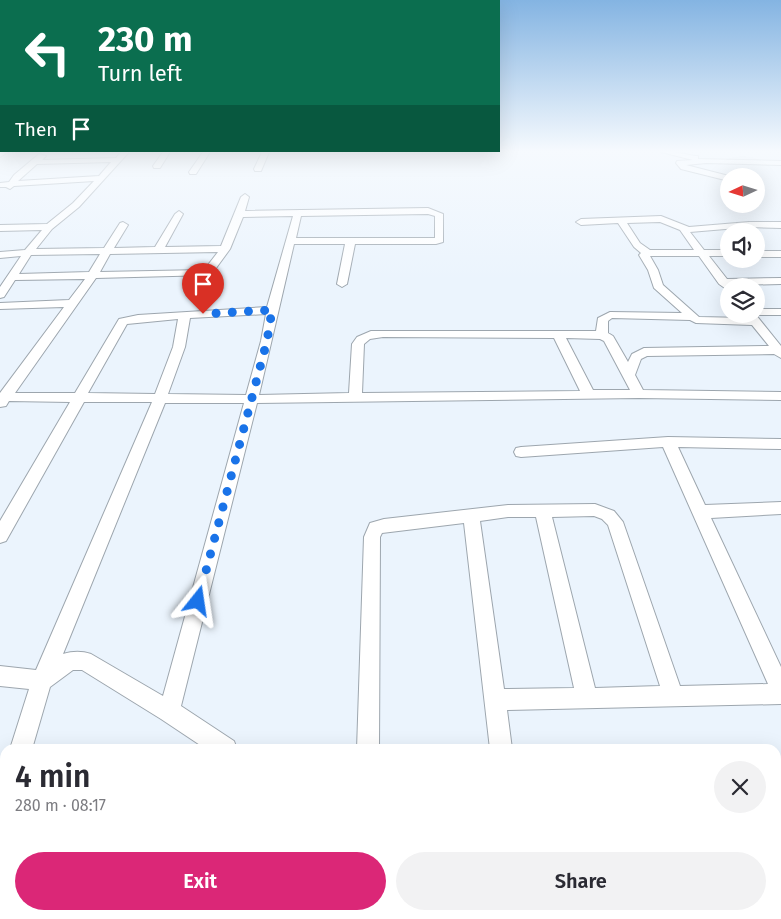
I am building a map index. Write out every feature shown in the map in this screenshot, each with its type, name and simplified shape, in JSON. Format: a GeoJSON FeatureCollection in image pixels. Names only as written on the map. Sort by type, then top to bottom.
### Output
{"type":"FeatureCollection","features":[{"type":"Feature","properties":{"kind":"street"},"geometry":{"type":"LineString","coordinates":[[2,289],[49,227],[87,195]]}},
{"type":"Feature","properties":{"kind":"street"},"geometry":{"type":"LineString","coordinates":[[12,277],[202,274],[210,271],[225,249],[245,197]]}},
{"type":"Feature","properties":{"kind":"street"},"geometry":{"type":"LineString","coordinates":[[240,214],[428,211],[439,214],[440,240],[436,241],[292,241]]}},
{"type":"Feature","properties":{"kind":"street"},"geometry":{"type":"LineString","coordinates":[[169,711],[267,341],[272,310],[292,241],[298,212]]}},
{"type":"Feature","properties":{"kind":"street"},"geometry":{"type":"LineString","coordinates":[[158,250],[179,214]]}},
{"type":"Feature","properties":{"kind":"street"},"geometry":{"type":"LineString","coordinates":[[581,222],[661,219],[686,229],[746,226],[770,222],[781,225]]}},
{"type":"Feature","properties":{"kind":"street"},"geometry":{"type":"LineString","coordinates":[[621,221],[637,245],[648,253],[720,253]]}},
{"type":"Feature","properties":{"kind":"street"},"geometry":{"type":"LineString","coordinates":[[2,399],[92,276],[123,225]]}},
{"type":"Feature","properties":{"kind":"street"},"geometry":{"type":"LineString","coordinates":[[0,228],[49,227]]}},
{"type":"Feature","properties":{"kind":"street"},"geometry":{"type":"LineString","coordinates":[[686,229],[684,231],[720,278]]}},
{"type":"Feature","properties":{"kind":"street"},"geometry":{"type":"LineString","coordinates":[[342,284],[351,240]]}},
{"type":"Feature","properties":{"kind":"street"},"geometry":{"type":"LineString","coordinates":[[0,255],[107,250],[225,249]]}},
{"type":"Feature","properties":{"kind":"street"},"geometry":{"type":"LineString","coordinates":[[648,253],[644,257],[653,270],[658,286],[692,317],[701,321],[720,319]]}},
{"type":"Feature","properties":{"kind":"street"},"geometry":{"type":"LineString","coordinates":[[765,254],[781,254]]}},
{"type":"Feature","properties":{"kind":"street"},"geometry":{"type":"LineString","coordinates":[[765,282],[781,281]]}},
{"type":"Feature","properties":{"kind":"street"},"geometry":{"type":"LineString","coordinates":[[0,306],[73,302]]}},
{"type":"Feature","properties":{"kind":"street"},"geometry":{"type":"LineString","coordinates":[[0,536],[123,322],[129,318],[272,310]]}},
{"type":"Feature","properties":{"kind":"street"},"geometry":{"type":"LineString","coordinates":[[765,314],[781,312]]}},
{"type":"Feature","properties":{"kind":"street"},"geometry":{"type":"LineString","coordinates":[[23,744],[42,681],[160,399],[179,347],[185,315]]}},
{"type":"Feature","properties":{"kind":"street"},"geometry":{"type":"LineString","coordinates":[[602,335],[602,320],[610,315],[692,317]]}},
{"type":"Feature","properties":{"kind":"street"},"geometry":{"type":"LineString","coordinates":[[758,323],[780,351]]}},
{"type":"Feature","properties":{"kind":"street"},"geometry":{"type":"LineString","coordinates":[[355,398],[358,344],[365,336],[401,334],[602,335],[609,339],[639,394]]}},
{"type":"Feature","properties":{"kind":"street"},"geometry":{"type":"LineString","coordinates":[[558,334],[588,395]]}},
{"type":"Feature","properties":{"kind":"street"},"geometry":{"type":"LineString","coordinates":[[629,374],[636,358],[644,352],[780,351]]}},
{"type":"Feature","properties":{"kind":"street"},"geometry":{"type":"LineString","coordinates":[[2,399],[251,399],[639,394],[781,396]]}},
{"type":"Feature","properties":{"kind":"street"},"geometry":{"type":"LineString","coordinates":[[668,442],[781,690]]}},
{"type":"Feature","properties":{"kind":"street"},"geometry":{"type":"LineString","coordinates":[[521,452],[668,442],[781,444]]}},
{"type":"Feature","properties":{"kind":"street"},"geometry":{"type":"LineString","coordinates":[[700,512],[781,508]]}},
{"type":"Feature","properties":{"kind":"street"},"geometry":{"type":"LineString","coordinates":[[368,744],[372,537],[376,528],[508,511],[595,510],[608,515],[615,522],[673,695]]}},
{"type":"Feature","properties":{"kind":"street"},"geometry":{"type":"LineString","coordinates":[[543,512],[588,698]]}},
{"type":"Feature","properties":{"kind":"street"},"geometry":{"type":"LineString","coordinates":[[470,515],[500,744]]}},
{"type":"Feature","properties":{"kind":"street"},"geometry":{"type":"LineString","coordinates":[[0,676],[42,681],[70,661],[84,661],[169,711],[218,744]]}},
{"type":"Feature","properties":{"kind":"street"},"geometry":{"type":"LineString","coordinates":[[495,700],[781,694]]}},
{"type":"Feature","properties":{"kind":"route"},"geometry":{"type":"LineString","coordinates":[[198,601],[267,341],[272,310],[203,314]]}}]}
